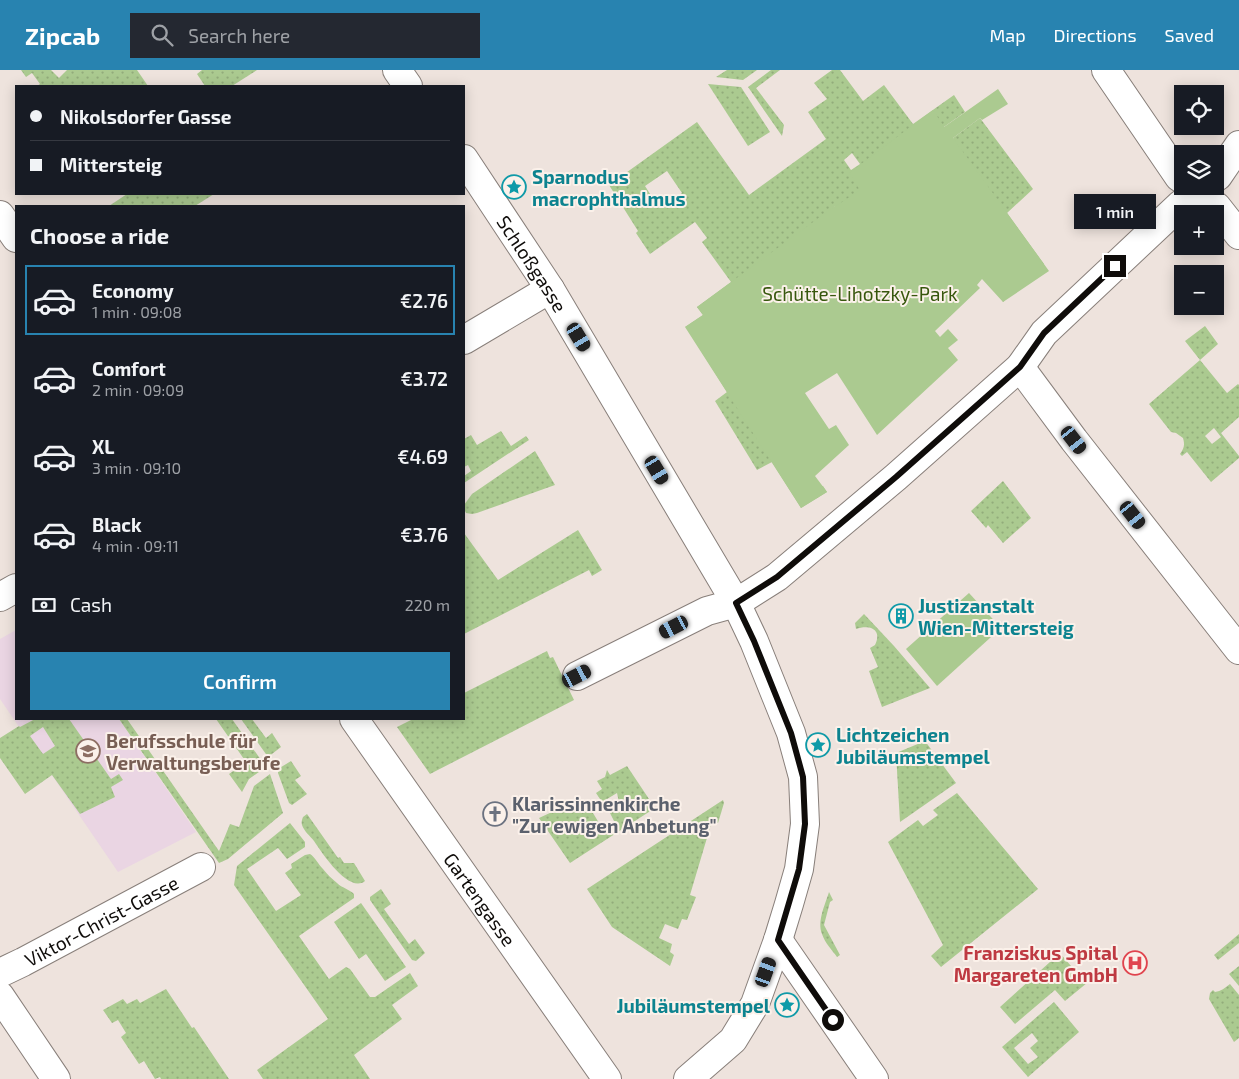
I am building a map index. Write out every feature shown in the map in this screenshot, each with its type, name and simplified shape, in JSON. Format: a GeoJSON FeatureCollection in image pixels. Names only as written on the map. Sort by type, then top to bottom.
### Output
{"type":"FeatureCollection","features":[{"type":"Feature","properties":{"kind":"street"},"geometry":{"type":"LineString","coordinates":[[397,70],[407,85]]}},
{"type":"Feature","properties":{"kind":"street"},"geometry":{"type":"LineString","coordinates":[[1106,70],[1174,169]]}},
{"type":"Feature","properties":{"kind":"street"},"geometry":{"type":"LineString","coordinates":[[1224,167],[1239,145]]}},
{"type":"Feature","properties":{"kind":"street","name":"Schloßgasse"},"geometry":{"type":"LineString","coordinates":[[465,161],[550,290],[736,603],[754,641],[791,733],[803,777],[805,824],[799,869],[778,940],[755,1004],[733,1040],[688,1079]]}},
{"type":"Feature","properties":{"kind":"street"},"geometry":{"type":"LineString","coordinates":[[577,676],[707,611],[736,603],[777,577],[896,477],[1020,367],[1044,333],[1189,195]]}},
{"type":"Feature","properties":{"kind":"street"},"geometry":{"type":"LineString","coordinates":[[1207,195],[1239,235]]}},
{"type":"Feature","properties":{"kind":"street"},"geometry":{"type":"LineString","coordinates":[[0,215],[15,237]]}},
{"type":"Feature","properties":{"kind":"street"},"geometry":{"type":"LineString","coordinates":[[465,339],[550,290]]}},
{"type":"Feature","properties":{"kind":"street"},"geometry":{"type":"LineString","coordinates":[[1020,367],[1074,440],[1239,650]]}},
{"type":"Feature","properties":{"kind":"street"},"geometry":{"type":"LineString","coordinates":[[0,597],[15,589]]}},
{"type":"Feature","properties":{"kind":"street","name":"Gartengasse"},"geometry":{"type":"LineString","coordinates":[[355,720],[607,1079]]}},
{"type":"Feature","properties":{"kind":"street","name":"Viktor-Christ-Gasse"},"geometry":{"type":"LineString","coordinates":[[0,973],[201,867]]}},
{"type":"Feature","properties":{"kind":"street"},"geometry":{"type":"LineString","coordinates":[[778,940],[874,1079]]}},
{"type":"Feature","properties":{"kind":"street"},"geometry":{"type":"LineString","coordinates":[[0,996],[56,1079]]}},
{"type":"Feature","properties":{"kind":"shaded area","name":"Berufsschule für Verwaltungsberufe"},"geometry":{"type":"Polygon","coordinates":[[[15,631],[15,720],[120,720],[196,832],[118,872],[0,699],[0,639],[15,631]]]}},
{"type":"Feature","properties":{"kind":"green space"},"geometry":{"type":"Polygon","coordinates":[[[21,70],[51,70],[59,78],[67,70],[137,70],[147,85],[38,85],[40,84],[32,73],[26,77],[21,70]]]}},
{"type":"Feature","properties":{"kind":"green space"},"geometry":{"type":"Polygon","coordinates":[[[202,70],[257,70],[234,85],[204,85],[197,74],[202,70]]]}},
{"type":"Feature","properties":{"kind":"green space"},"geometry":{"type":"Polygon","coordinates":[[[727,70],[757,70],[743,80],[716,77],[727,70]]]}},
{"type":"Feature","properties":{"kind":"green space"},"geometry":{"type":"Polygon","coordinates":[[[771,70],[780,70],[756,88],[784,125],[782,136],[748,87],[771,70]]]}},
{"type":"Feature","properties":{"kind":"green space"},"geometry":{"type":"Polygon","coordinates":[[[832,70],[840,70],[863,101],[884,85],[913,124],[954,95],[965,112],[927,139],[849,226],[835,206],[826,232],[692,327],[685,327],[703,315],[697,307],[731,282],[702,242],[707,238],[695,222],[650,254],[609,185],[697,122],[749,195],[826,139],[808,112],[827,99],[814,83],[832,70]],[[852,153],[844,160],[851,170],[860,164],[852,153]],[[667,171],[645,186],[659,208],[682,193],[667,171]]]}},
{"type":"Feature","properties":{"kind":"green space"},"geometry":{"type":"Polygon","coordinates":[[[708,84],[741,87],[770,132],[748,146],[708,84]]]}},
{"type":"Feature","properties":{"kind":"green space","name":"Schütte-Lihotzky-Park"},"geometry":{"type":"Polygon","coordinates":[[[998,89],[1008,104],[982,120],[980,118],[953,138],[1049,271],[1003,302],[982,279],[977,285],[980,288],[935,331],[940,337],[948,329],[958,340],[948,348],[958,360],[877,435],[837,373],[805,393],[829,429],[836,425],[849,445],[815,476],[827,492],[801,508],[685,327],[703,315],[697,307],[835,206],[860,190],[849,173],[933,110],[944,127],[998,89]]]}},
{"type":"Feature","properties":{"kind":"green space"},"geometry":{"type":"Polygon","coordinates":[[[980,118],[1033,189],[1007,213],[1044,264],[1003,302],[953,138],[980,118]]]}},
{"type":"Feature","properties":{"kind":"green space"},"geometry":{"type":"Polygon","coordinates":[[[126,195],[212,195],[197,205],[110,205],[126,195]]]}},
{"type":"Feature","properties":{"kind":"green space"},"geometry":{"type":"Polygon","coordinates":[[[1205,326],[1218,344],[1200,360],[1185,341],[1205,326]]]}},
{"type":"Feature","properties":{"kind":"green space"},"geometry":{"type":"Polygon","coordinates":[[[699,334],[827,492],[801,508],[772,462],[757,470],[715,401],[727,392],[693,338],[699,334]]]}},
{"type":"Feature","properties":{"kind":"green space"},"geometry":{"type":"Polygon","coordinates":[[[1200,360],[1227,393],[1239,385],[1239,417],[1221,433],[1239,458],[1211,482],[1187,452],[1182,456],[1180,454],[1184,446],[1183,438],[1171,432],[1149,404],[1200,360]],[[1214,428],[1205,436],[1212,444],[1221,437],[1214,428]]]}},
{"type":"Feature","properties":{"kind":"green space"},"geometry":{"type":"Polygon","coordinates":[[[501,431],[511,446],[526,436],[529,440],[465,482],[465,475],[471,471],[468,465],[465,466],[465,438],[471,435],[477,445],[501,431]]]}},
{"type":"Feature","properties":{"kind":"green space"},"geometry":{"type":"Polygon","coordinates":[[[535,451],[555,485],[472,514],[466,513],[465,504],[472,494],[535,451]]]}},
{"type":"Feature","properties":{"kind":"green space"},"geometry":{"type":"Polygon","coordinates":[[[1003,481],[1031,518],[1003,543],[988,525],[986,528],[971,511],[1003,481]]]}},
{"type":"Feature","properties":{"kind":"green space"},"geometry":{"type":"Polygon","coordinates":[[[578,530],[602,570],[592,576],[589,570],[465,633],[465,534],[498,580],[578,530]]]}},
{"type":"Feature","properties":{"kind":"green space"},"geometry":{"type":"Polygon","coordinates":[[[969,593],[1001,628],[937,686],[906,649],[969,593]]]}},
{"type":"Feature","properties":{"kind":"green space"},"geometry":{"type":"Polygon","coordinates":[[[864,614],[930,688],[882,707],[869,671],[878,667],[870,648],[875,645],[877,640],[876,632],[866,627],[856,629],[855,623],[864,614]]]}},
{"type":"Feature","properties":{"kind":"green space"},"geometry":{"type":"Polygon","coordinates":[[[547,651],[550,658],[553,657],[574,700],[430,774],[397,727],[411,720],[465,720],[465,692],[547,651]]]}},
{"type":"Feature","properties":{"kind":"green space"},"geometry":{"type":"Polygon","coordinates":[[[33,720],[70,720],[111,779],[119,774],[123,780],[111,787],[115,797],[80,814],[52,775],[25,794],[0,758],[0,738],[33,720]],[[43,727],[30,736],[43,754],[55,746],[43,727]]]}},
{"type":"Feature","properties":{"kind":"green space"},"geometry":{"type":"Polygon","coordinates":[[[120,720],[128,720],[219,851],[230,824],[239,827],[254,786],[270,774],[283,813],[228,859],[219,863],[120,720]]]}},
{"type":"Feature","properties":{"kind":"green space"},"geometry":{"type":"Polygon","coordinates":[[[217,720],[233,720],[266,767],[249,779],[242,792],[229,774],[246,762],[217,720]]]}},
{"type":"Feature","properties":{"kind":"green space"},"geometry":{"type":"Polygon","coordinates":[[[242,720],[253,720],[266,738],[272,733],[281,747],[268,757],[242,720]]]}},
{"type":"Feature","properties":{"kind":"green space"},"geometry":{"type":"Polygon","coordinates":[[[925,741],[956,783],[900,822],[896,753],[925,741]]]}},
{"type":"Feature","properties":{"kind":"green space"},"geometry":{"type":"Polygon","coordinates":[[[291,761],[301,776],[295,780],[307,794],[292,805],[289,803],[278,773],[278,769],[291,761]]]}},
{"type":"Feature","properties":{"kind":"green space"},"geometry":{"type":"Polygon","coordinates":[[[627,766],[655,808],[570,863],[539,818],[580,799],[585,800],[602,828],[615,823],[610,813],[620,807],[617,793],[602,802],[596,793],[602,789],[597,781],[605,777],[607,770],[610,775],[627,766]]]}},
{"type":"Feature","properties":{"kind":"green space"},"geometry":{"type":"Polygon","coordinates":[[[957,793],[1038,889],[941,967],[931,956],[943,945],[888,842],[918,820],[923,826],[938,815],[933,810],[957,793]]]}},
{"type":"Feature","properties":{"kind":"green space"},"geometry":{"type":"Polygon","coordinates":[[[723,800],[724,803],[718,823],[712,821],[690,895],[696,897],[687,920],[682,919],[678,929],[665,924],[659,938],[672,944],[670,952],[674,955],[670,966],[612,927],[587,889],[723,800]]]}},
{"type":"Feature","properties":{"kind":"green space"},"geometry":{"type":"Polygon","coordinates":[[[307,814],[338,858],[340,857],[344,863],[354,863],[365,881],[359,884],[351,882],[329,862],[303,827],[302,820],[307,814]]]}},
{"type":"Feature","properties":{"kind":"green space"},"geometry":{"type":"Polygon","coordinates":[[[290,823],[305,842],[305,847],[287,859],[278,848],[247,869],[276,911],[301,895],[285,873],[292,868],[291,864],[305,855],[312,855],[333,880],[354,894],[354,898],[299,936],[329,979],[346,967],[350,969],[370,997],[375,997],[410,973],[418,986],[392,1005],[402,1019],[354,1055],[370,1079],[263,1079],[257,1070],[328,1019],[234,885],[237,866],[290,823]]]}},
{"type":"Feature","properties":{"kind":"green space"},"geometry":{"type":"Polygon","coordinates":[[[381,889],[391,904],[384,909],[409,944],[415,939],[425,953],[416,961],[412,960],[370,900],[370,897],[381,889]]]}},
{"type":"Feature","properties":{"kind":"green space"},"geometry":{"type":"Polygon","coordinates":[[[829,892],[833,900],[830,902],[824,925],[840,955],[837,957],[825,940],[820,924],[829,892]]]}},
{"type":"Feature","properties":{"kind":"green space"},"geometry":{"type":"Polygon","coordinates":[[[361,903],[406,967],[385,981],[366,954],[359,959],[334,922],[361,903]]]}},
{"type":"Feature","properties":{"kind":"green space"},"geometry":{"type":"Polygon","coordinates":[[[1239,934],[1239,943],[1218,960],[1214,955],[1239,934]]]}},
{"type":"Feature","properties":{"kind":"green space"},"geometry":{"type":"Polygon","coordinates":[[[1060,953],[1082,979],[1090,974],[1093,978],[1065,1001],[1055,990],[1015,1024],[1000,1007],[1060,953]]]}},
{"type":"Feature","properties":{"kind":"green space"},"geometry":{"type":"Polygon","coordinates":[[[1239,966],[1239,986],[1229,974],[1239,966]]]}},
{"type":"Feature","properties":{"kind":"green space"},"geometry":{"type":"Polygon","coordinates":[[[1230,984],[1239,995],[1239,1038],[1234,1042],[1209,999],[1210,993],[1213,990],[1215,992],[1219,991],[1230,984]]]}},
{"type":"Feature","properties":{"kind":"green space"},"geometry":{"type":"Polygon","coordinates":[[[166,989],[229,1079],[161,1079],[160,1077],[155,1079],[144,1061],[139,1064],[121,1037],[126,1033],[118,1020],[112,1023],[103,1010],[123,999],[127,1004],[137,999],[140,1003],[166,989]]]}},
{"type":"Feature","properties":{"kind":"green space"},"geometry":{"type":"Polygon","coordinates":[[[1054,1002],[1079,1032],[1028,1077],[1002,1047],[1054,1002]],[[1032,1033],[1014,1048],[1028,1064],[1038,1057],[1030,1048],[1038,1041],[1032,1033]]]}},
{"type":"Feature","properties":{"kind":"place","name":"Sparnodus macrophthalmus"},"geometry":{"type":"Point","coordinates":[514,187]}},
{"type":"Feature","properties":{"kind":"place","name":"Justizanstalt Wien-Mittersteig"},"geometry":{"type":"Point","coordinates":[901,616]}},
{"type":"Feature","properties":{"kind":"place","name":"Lichtzeichen Jubiläumstempel"},"geometry":{"type":"Point","coordinates":[818,745]}},
{"type":"Feature","properties":{"kind":"place","name":"Berufsschule für Verwaltungsberufe"},"geometry":{"type":"Point","coordinates":[88,751]}},
{"type":"Feature","properties":{"kind":"place","name":"Klarissinnenkirche \"Zur ewigen Anbetung\""},"geometry":{"type":"Point","coordinates":[495,814]}},
{"type":"Feature","properties":{"kind":"place","name":"Franziskus Spital Margareten GmbH"},"geometry":{"type":"Point","coordinates":[1135,963]}},
{"type":"Feature","properties":{"kind":"place","name":"Jubiläumstempel"},"geometry":{"type":"Point","coordinates":[787,1005]}},
{"type":"Feature","properties":{"kind":"route"},"geometry":{"type":"LineString","coordinates":[[833,1020],[778,940],[799,869],[805,824],[803,777],[791,733],[754,641],[736,603],[777,577],[896,477],[1020,367],[1044,333],[1115,266]]}}]}
